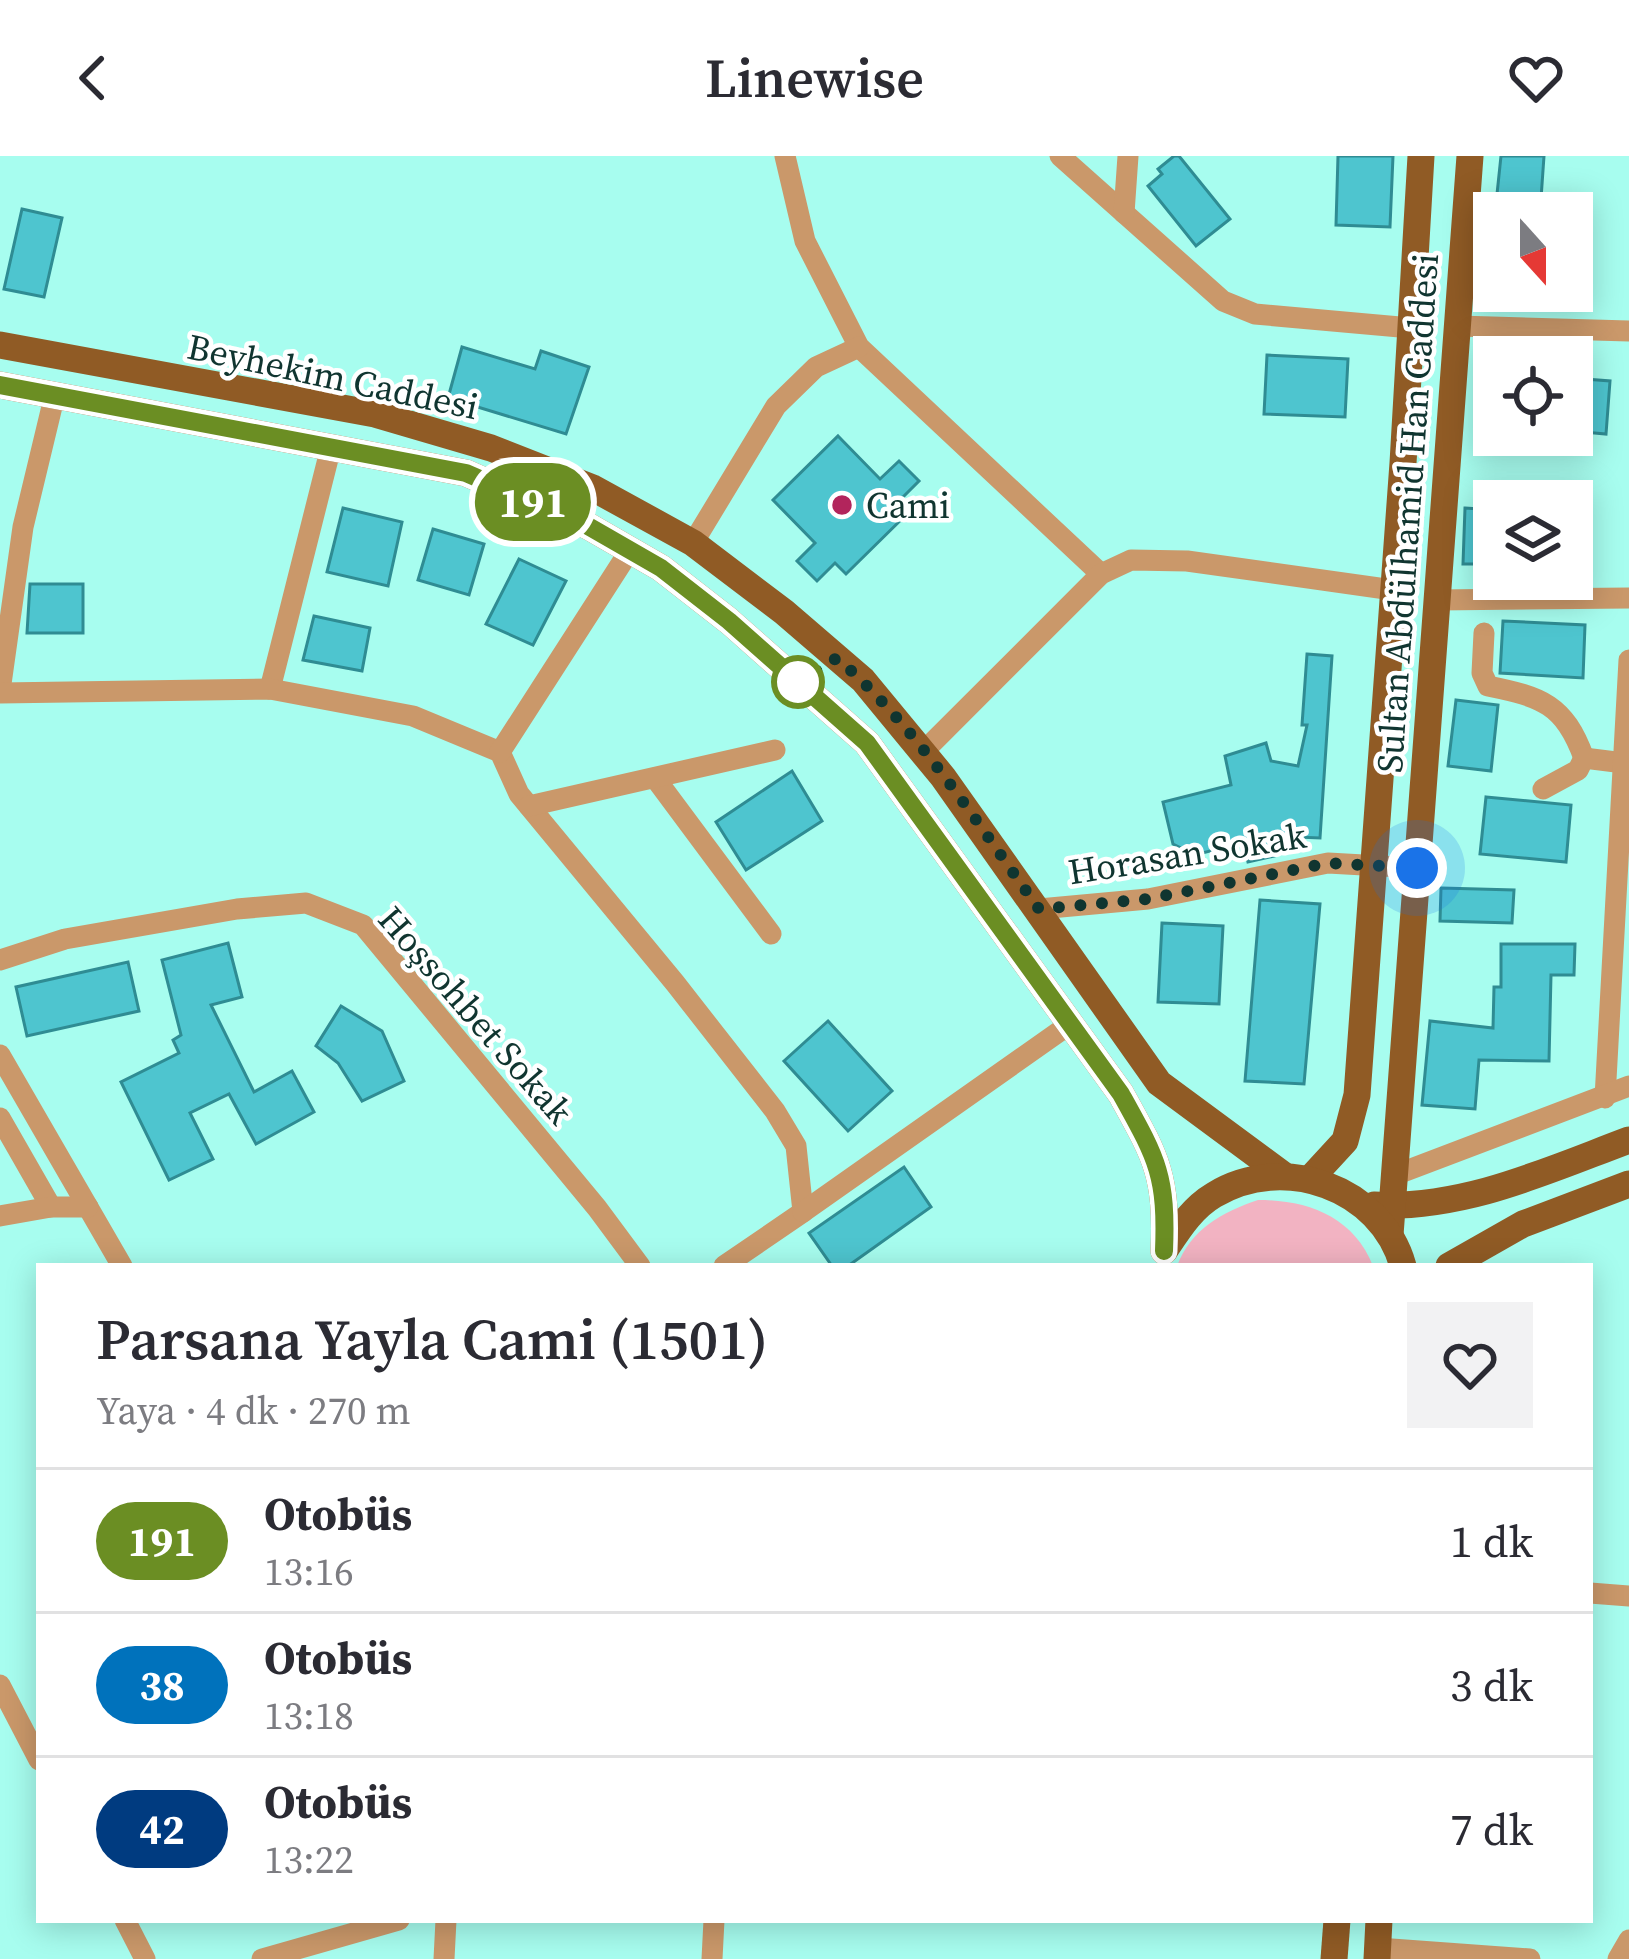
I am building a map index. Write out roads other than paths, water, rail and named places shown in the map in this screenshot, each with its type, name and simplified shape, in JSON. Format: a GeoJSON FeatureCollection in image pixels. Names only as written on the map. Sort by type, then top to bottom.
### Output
{"type":"FeatureCollection","features":[{"type":"Feature","properties":{"kind":"main road","name":"Sultan Abdülhamid Han Caddesi"},"geometry":{"type":"LineString","coordinates":[[1297,1177],[1345,1141],[1357,1086],[1421,156]]}},
{"type":"Feature","properties":{"kind":"main road","name":"Sultan Abdülhamid Han Caddesi"},"geometry":{"type":"LineString","coordinates":[[1378,1205],[1395,1175],[1470,156]]}},
{"type":"Feature","properties":{"kind":"main road","name":"Beyhekim Caddesi"},"geometry":{"type":"LineString","coordinates":[[0,345],[394,420],[491,448],[593,488],[693,543],[863,680],[923,752],[1039,909],[1159,1083],[1297,1177],[1378,1205]]}},
{"type":"Feature","properties":{"kind":"main road","name":"Beyhekim Caddesi"},"geometry":{"type":"LineString","coordinates":[[0,385],[466,473],[588,526],[661,568],[729,621],[867,743],[1121,1094],[1155,1154],[1166,1196],[1162,1258]]}},
{"type":"Feature","properties":{"kind":"main road"},"geometry":{"type":"LineString","coordinates":[[1357,1086],[1372,1102],[1383,1103],[1401,1091]]}},
{"type":"Feature","properties":{"kind":"main road"},"geometry":{"type":"LineString","coordinates":[[1402,1263],[1378,1205],[1483,1195],[1629,1140]]}},
{"type":"Feature","properties":{"kind":"main road"},"geometry":{"type":"LineString","coordinates":[[1162,1258],[1185,1220],[1213,1195],[1247,1180],[1297,1177]]}},
{"type":"Feature","properties":{"kind":"main road"},"geometry":{"type":"LineString","coordinates":[[1454,1263],[1523,1224],[1629,1184]]}},
{"type":"Feature","properties":{"kind":"main road"},"geometry":{"type":"LineString","coordinates":[[1334,1959],[1337,1923]]}},
{"type":"Feature","properties":{"kind":"street"},"geometry":{"type":"LineString","coordinates":[[785,156],[805,241],[859,347],[1101,574]]}},
{"type":"Feature","properties":{"kind":"street"},"geometry":{"type":"LineString","coordinates":[[1060,156],[1223,301],[1255,314],[1411,328]]}},
{"type":"Feature","properties":{"kind":"street"},"geometry":{"type":"LineString","coordinates":[[1124,213],[1128,156]]}},
{"type":"Feature","properties":{"kind":"street"},"geometry":{"type":"LineString","coordinates":[[1459,326],[1629,331]]}},
{"type":"Feature","properties":{"kind":"street"},"geometry":{"type":"LineString","coordinates":[[693,543],[776,406],[816,367],[859,347]]}},
{"type":"Feature","properties":{"kind":"street"},"geometry":{"type":"LineString","coordinates":[[55,394],[23,527],[0,692],[270,689],[413,716],[500,752],[529,806],[775,1111],[796,1146],[802,1212]]}},
{"type":"Feature","properties":{"kind":"street"},"geometry":{"type":"LineString","coordinates":[[270,689],[331,447]]}},
{"type":"Feature","properties":{"kind":"street"},"geometry":{"type":"LineString","coordinates":[[500,752],[630,550]]}},
{"type":"Feature","properties":{"kind":"street"},"geometry":{"type":"LineString","coordinates":[[923,752],[1101,574],[1131,560],[1186,561],[1393,590]]}},
{"type":"Feature","properties":{"kind":"street"},"geometry":{"type":"LineString","coordinates":[[1437,600],[1629,598]]}},
{"type":"Feature","properties":{"kind":"street"},"geometry":{"type":"LineString","coordinates":[[1484,633],[1482,674],[1488,686],[1552,705],[1573,726],[1585,758]]}},
{"type":"Feature","properties":{"kind":"street"},"geometry":{"type":"LineString","coordinates":[[1605,1098],[1629,661]]}},
{"type":"Feature","properties":{"kind":"street"},"geometry":{"type":"LineString","coordinates":[[529,806],[775,750]]}},
{"type":"Feature","properties":{"kind":"street"},"geometry":{"type":"LineString","coordinates":[[1585,758],[1624,763]]}},
{"type":"Feature","properties":{"kind":"street"},"geometry":{"type":"LineString","coordinates":[[1543,789],[1578,770],[1585,758]]}},
{"type":"Feature","properties":{"kind":"street"},"geometry":{"type":"LineString","coordinates":[[655,778],[771,934]]}},
{"type":"Feature","properties":{"kind":"street","name":"Horasan Sokak"},"geometry":{"type":"LineString","coordinates":[[1039,909],[1148,899],[1328,863],[1417,868]]}},
{"type":"Feature","properties":{"kind":"street","name":"Hoşsohbet Sokak"},"geometry":{"type":"LineString","coordinates":[[0,960],[65,939],[237,909],[306,903],[363,925],[598,1208],[638,1263]]}},
{"type":"Feature","properties":{"kind":"street"},"geometry":{"type":"LineString","coordinates":[[728,1263],[1070,1024]]}},
{"type":"Feature","properties":{"kind":"street"},"geometry":{"type":"LineString","coordinates":[[1,1061],[120,1263]]}},
{"type":"Feature","properties":{"kind":"street"},"geometry":{"type":"LineString","coordinates":[[1395,1175],[1629,1087]]}},
{"type":"Feature","properties":{"kind":"street"},"geometry":{"type":"LineString","coordinates":[[0,1118],[51,1207]]}},
{"type":"Feature","properties":{"kind":"street"},"geometry":{"type":"LineString","coordinates":[[0,1216],[51,1207],[88,1207]]}},
{"type":"Feature","properties":{"kind":"street"},"geometry":{"type":"LineString","coordinates":[[1593,1593],[1629,1596]]}},
{"type":"Feature","properties":{"kind":"street"},"geometry":{"type":"LineString","coordinates":[[0,1685],[36,1754]]}},
{"type":"Feature","properties":{"kind":"street"},"geometry":{"type":"LineString","coordinates":[[126,1923],[146,1959]]}},
{"type":"Feature","properties":{"kind":"street"},"geometry":{"type":"LineString","coordinates":[[262,1959],[333,1929],[377,1923]]}},
{"type":"Feature","properties":{"kind":"street"},"geometry":{"type":"LineString","coordinates":[[444,1959],[446,1923]]}},
{"type":"Feature","properties":{"kind":"street"},"geometry":{"type":"LineString","coordinates":[[712,1959],[714,1923]]}},
{"type":"Feature","properties":{"kind":"street"},"geometry":{"type":"LineString","coordinates":[[1618,1959],[1629,1940]]}},
{"type":"Feature","properties":{"kind":"street"},"geometry":{"type":"LineString","coordinates":[[1378,1942],[1529,1959]]}},
{"type":"Feature","properties":{"kind":"place","name":"Cami"},"geometry":{"type":"Point","coordinates":[842,505]}}]}
